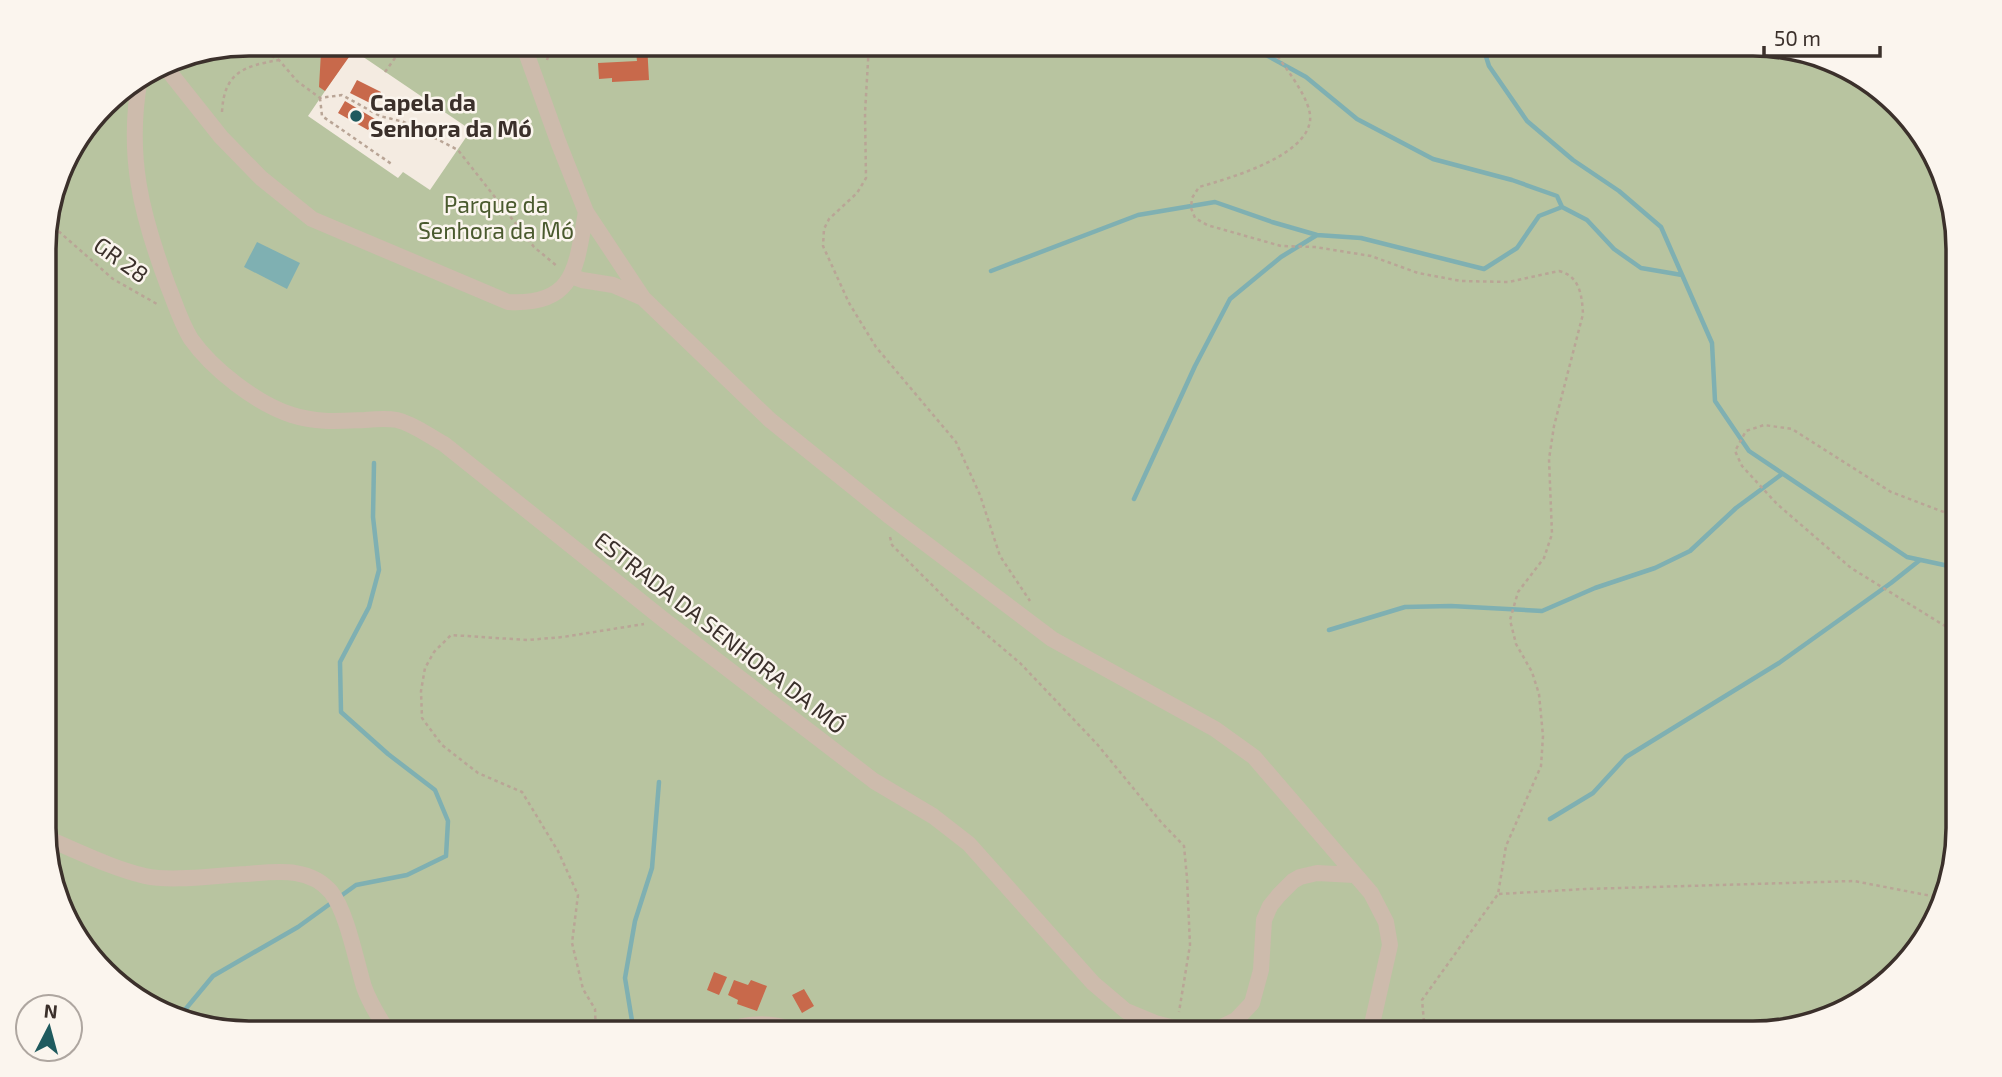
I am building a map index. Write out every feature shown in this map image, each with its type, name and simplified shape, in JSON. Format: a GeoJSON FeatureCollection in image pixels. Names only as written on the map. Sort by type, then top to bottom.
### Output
{"type":"FeatureCollection","features":[{"type":"Feature","properties":{"kind":"street"},"geometry":{"type":"LineString","coordinates":[[527,56],[586,212],[643,298],[770,420],[888,515],[1052,639],[1215,729],[1254,757],[1378,903],[1390,936],[1389,953],[1373,1021]]}},
{"type":"Feature","properties":{"kind":"street"},"geometry":{"type":"LineString","coordinates":[[170,73],[221,136],[261,178],[313,219],[508,302],[526,303],[548,299],[563,288],[571,276],[586,212]]}},
{"type":"Feature","properties":{"kind":"street","name":"ESTRADA DA SENHORA DA MÓ"},"geometry":{"type":"LineString","coordinates":[[137,93],[135,156],[145,221],[190,337],[205,356],[232,381],[288,414],[312,421],[395,419],[444,444],[664,620],[874,781],[933,817],[969,844],[1093,983],[1126,1011],[1150,1021]]}},
{"type":"Feature","properties":{"kind":"street"},"geometry":{"type":"LineString","coordinates":[[571,276],[613,285],[643,298]]}},
{"type":"Feature","properties":{"kind":"street"},"geometry":{"type":"LineString","coordinates":[[57,843],[119,868],[148,876],[294,871],[313,878],[331,892],[344,917],[365,990],[380,1021]]}},
{"type":"Feature","properties":{"kind":"street","name":"ESTRADA DA SENHORA DA MÓ"},"geometry":{"type":"LineString","coordinates":[[1234,1021],[1252,1003],[1261,970],[1264,920],[1270,906],[1286,886],[1300,877],[1317,873],[1354,875]]}},
{"type":"Feature","properties":{"kind":"path"},"geometry":{"type":"LineString","coordinates":[[272,56],[279,60],[297,81],[320,98],[342,95],[380,116],[404,122],[458,150],[534,247],[571,276]]}},
{"type":"Feature","properties":{"kind":"path"},"geometry":{"type":"LineString","coordinates":[[385,72],[396,56]]}},
{"type":"Feature","properties":{"kind":"path"},"geometry":{"type":"LineString","coordinates":[[868,56],[865,113],[866,178],[857,193],[829,219],[824,229],[823,246],[849,303],[876,347],[956,442],[980,495],[1000,556],[1032,604]]}},
{"type":"Feature","properties":{"kind":"path"},"geometry":{"type":"LineString","coordinates":[[1277,56],[1307,104],[1311,119],[1305,136],[1277,159],[1199,187],[1192,198],[1191,208],[1195,218],[1207,225],[1281,246],[1315,247],[1371,256],[1418,273],[1461,281],[1509,282],[1559,271],[1566,273],[1578,285],[1582,295],[1583,314],[1553,426],[1550,448],[1552,534],[1544,558],[1518,592],[1510,620],[1516,644],[1532,673],[1539,694],[1543,736],[1541,766],[1506,846],[1498,894],[1422,1000],[1424,1021]]}},
{"type":"Feature","properties":{"kind":"path"},"geometry":{"type":"LineString","coordinates":[[221,136],[223,98],[229,82],[248,66],[279,60]]}},
{"type":"Feature","properties":{"kind":"path"},"geometry":{"type":"LineString","coordinates":[[320,98],[322,116],[393,165]]}},
{"type":"Feature","properties":{"kind":"path","name":"GR 28"},"geometry":{"type":"LineString","coordinates":[[57,230],[113,279],[158,304]]}},
{"type":"Feature","properties":{"kind":"path"},"geometry":{"type":"LineString","coordinates":[[1946,513],[1891,492],[1792,429],[1764,425],[1746,430],[1735,451],[1742,466],[1777,504],[1851,568],[1946,627]]}},
{"type":"Feature","properties":{"kind":"path"},"geometry":{"type":"LineString","coordinates":[[888,515],[887,531],[892,545],[955,608],[1020,663],[1097,744],[1160,822],[1184,846],[1190,944],[1177,1021]]}},
{"type":"Feature","properties":{"kind":"path"},"geometry":{"type":"LineString","coordinates":[[596,1021],[596,1009],[583,989],[572,943],[578,895],[558,851],[522,792],[478,773],[442,745],[422,719],[421,691],[425,668],[434,652],[452,635],[527,640],[564,637],[664,620]]}},
{"type":"Feature","properties":{"kind":"path"},"geometry":{"type":"LineString","coordinates":[[1498,894],[1854,881],[1933,896]]}},
{"type":"Feature","properties":{"kind":"green space","name":"Parque da Senhora da Mó"},"geometry":{"type":"Polygon","coordinates":[[[236,56],[349,56],[308,116],[398,178],[403,172],[430,190],[471,130],[362,56],[1753,56],[1803,63],[1838,76],[1870,96],[1906,132],[1931,175],[1944,224],[1946,828],[1942,866],[1926,913],[1898,955],[1860,988],[1815,1011],[1766,1021],[249,1021],[199,1014],[164,1001],[122,973],[96,945],[71,902],[58,853],[56,236],[63,199],[82,152],[104,122],[122,104],[152,82],[175,71],[236,56]]]}},
{"type":"Feature","properties":{"kind":"water"},"geometry":{"type":"Polygon","coordinates":[[[257,242],[300,263],[287,289],[244,267],[257,242]]]}},
{"type":"Feature","properties":{"kind":"building"},"geometry":{"type":"Polygon","coordinates":[[[321,56],[350,56],[325,91],[319,87],[321,56]]]}},
{"type":"Feature","properties":{"kind":"building"},"geometry":{"type":"Polygon","coordinates":[[[636,56],[648,56],[649,80],[612,82],[612,78],[599,79],[598,63],[637,61],[636,56]]]}},
{"type":"Feature","properties":{"kind":"building"},"geometry":{"type":"Polygon","coordinates":[[[357,80],[381,92],[374,105],[350,93],[357,80]]]}},
{"type":"Feature","properties":{"kind":"building","name":"Capela da Senhora da Mó"},"geometry":{"type":"Polygon","coordinates":[[[345,101],[375,119],[368,130],[338,113],[345,101]]]}},
{"type":"Feature","properties":{"kind":"building"},"geometry":{"type":"Polygon","coordinates":[[[714,972],[727,977],[719,995],[707,990],[714,972]]]}},
{"type":"Feature","properties":{"kind":"building"},"geometry":{"type":"Polygon","coordinates":[[[734,980],[748,985],[751,980],[767,986],[757,1011],[737,1004],[738,1000],[728,995],[734,980]]]}},
{"type":"Feature","properties":{"kind":"building"},"geometry":{"type":"Polygon","coordinates":[[[804,989],[814,1006],[802,1013],[792,995],[804,989]]]}},
{"type":"Feature","properties":{"kind":"waterway"},"geometry":{"type":"LineString","coordinates":[[1268,56],[1306,77],[1357,119],[1433,159],[1512,180],[1557,196],[1562,207]]}},
{"type":"Feature","properties":{"kind":"waterway"},"geometry":{"type":"LineString","coordinates":[[1486,56],[1489,66],[1527,121],[1573,160],[1619,191],[1661,227],[1712,343],[1715,401],[1749,451],[1907,557],[1946,565]]}},
{"type":"Feature","properties":{"kind":"waterway"},"geometry":{"type":"LineString","coordinates":[[991,271],[1138,215],[1215,202],[1317,235],[1361,238],[1484,269],[1517,248],[1539,216],[1562,207],[1587,220],[1614,249],[1641,268],[1682,275]]}},
{"type":"Feature","properties":{"kind":"waterway"},"geometry":{"type":"LineString","coordinates":[[1134,499],[1195,366],[1230,299],[1281,257],[1317,235]]}},
{"type":"Feature","properties":{"kind":"waterway"},"geometry":{"type":"LineString","coordinates":[[185,1009],[213,976],[298,927],[356,885],[407,875],[446,856],[448,821],[435,790],[388,754],[341,712],[340,662],[369,607],[379,570],[373,517],[374,463]]}},
{"type":"Feature","properties":{"kind":"waterway"},"geometry":{"type":"LineString","coordinates":[[1329,630],[1405,607],[1451,606],[1542,611],[1595,588],[1655,568],[1690,551],[1736,508],[1782,474]]}},
{"type":"Feature","properties":{"kind":"waterway"},"geometry":{"type":"LineString","coordinates":[[1550,819],[1593,793],[1626,757],[1779,663],[1920,560]]}},
{"type":"Feature","properties":{"kind":"waterway"},"geometry":{"type":"LineString","coordinates":[[632,1021],[625,978],[635,921],[652,868],[659,782]]}},
{"type":"Feature","properties":{"kind":"place","name":"Capela da Senhora da Mó"},"geometry":{"type":"Point","coordinates":[356,116]}}]}
